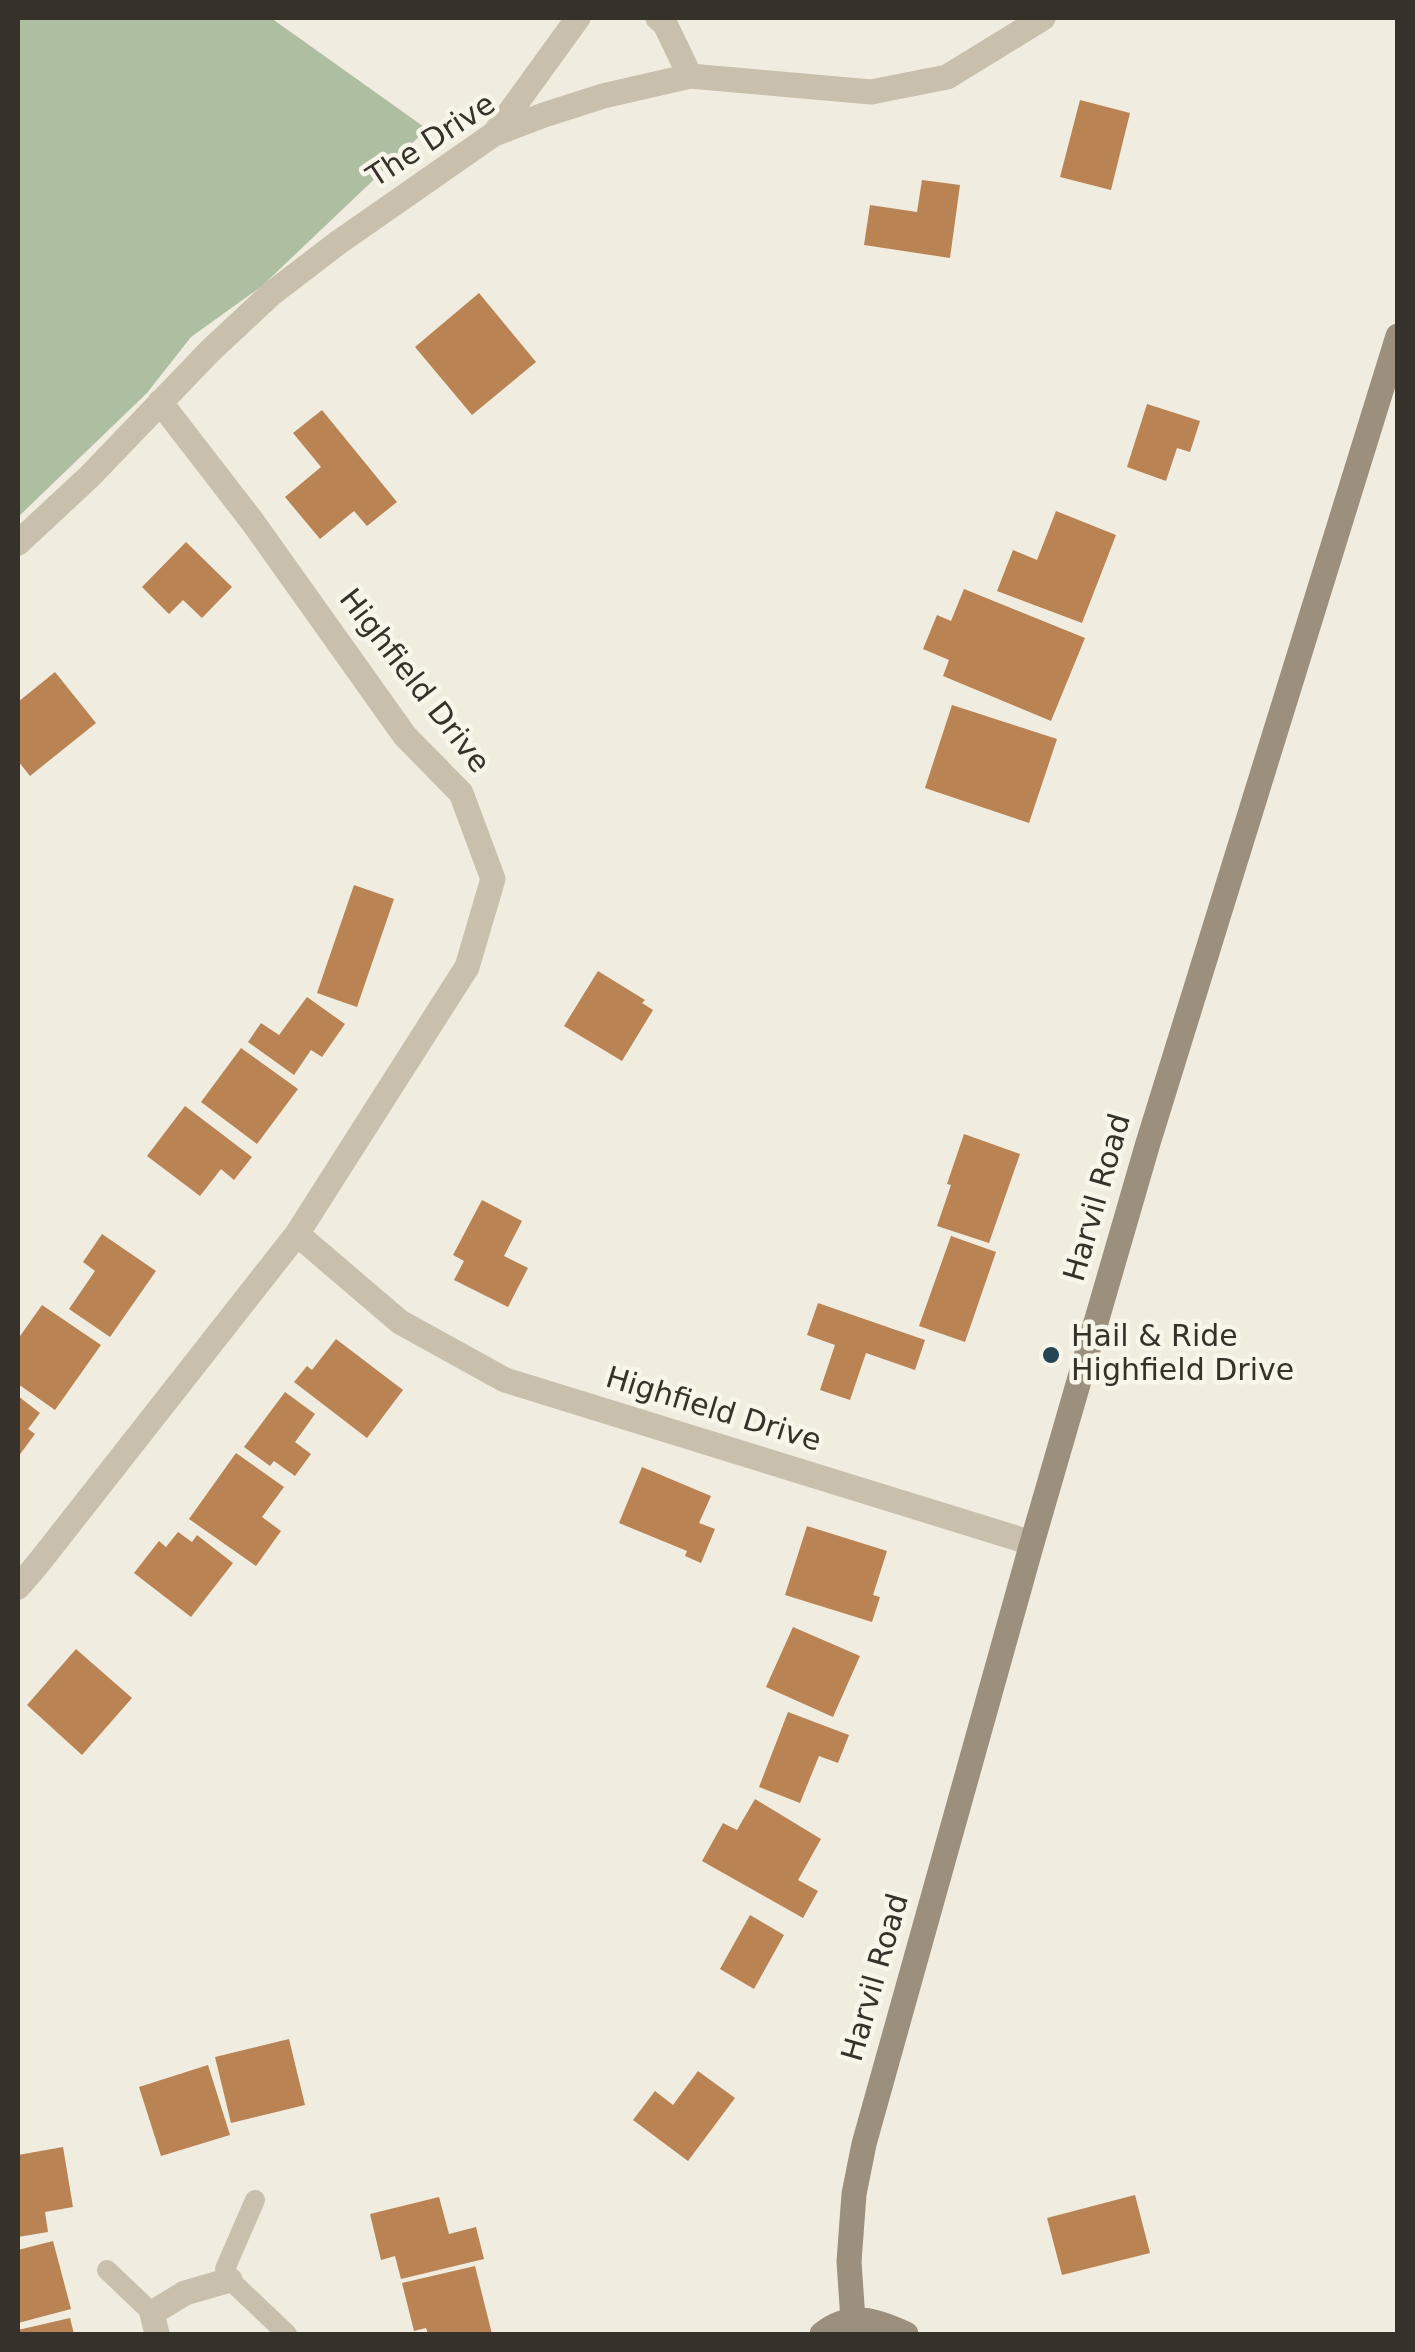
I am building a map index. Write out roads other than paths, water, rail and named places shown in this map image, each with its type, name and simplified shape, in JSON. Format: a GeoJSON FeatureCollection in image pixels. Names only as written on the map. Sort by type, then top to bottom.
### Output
{"type":"FeatureCollection","features":[{"type":"Feature","properties":{"kind":"street"},"geometry":{"type":"LineString","coordinates":[[494,134],[578,18]]}},
{"type":"Feature","properties":{"kind":"street"},"geometry":{"type":"LineString","coordinates":[[658,18],[665,24],[690,76]]}},
{"type":"Feature","properties":{"kind":"street","name":"The Drive"},"geometry":{"type":"LineString","coordinates":[[18,543],[271,294],[494,134],[603,96],[690,76],[871,92],[947,77],[1043,18]]}},
{"type":"Feature","properties":{"kind":"street","name":"Harvil Road"},"geometry":{"type":"LineString","coordinates":[[853,2320],[849,2262],[854,2194],[864,2144],[1148,1143],[1398,336]]}},
{"type":"Feature","properties":{"kind":"street","name":"Highfield Drive"},"geometry":{"type":"LineString","coordinates":[[18,1586],[296,1234],[467,967],[493,879],[461,793],[405,736],[252,521],[160,402]]}},
{"type":"Feature","properties":{"kind":"street","name":"Highfield Drive"},"geometry":{"type":"LineString","coordinates":[[296,1234],[400,1322],[505,1380],[1032,1544]]}},
{"type":"Feature","properties":{"kind":"street"},"geometry":{"type":"LineString","coordinates":[[155,2324],[186,2294],[230,2280]]}},
{"type":"Feature","properties":{"kind":"street"},"geometry":{"type":"LineString","coordinates":[[822,2334],[853,2320],[878,2321],[906,2334]]}},
{"type":"Feature","properties":{"kind":"lane"},"geometry":{"type":"LineString","coordinates":[[255,2200],[226,2268],[230,2280],[287,2334]]}},
{"type":"Feature","properties":{"kind":"lane"},"geometry":{"type":"LineString","coordinates":[[107,2270],[155,2324]]}},
{"type":"Feature","properties":{"kind":"place","name":"Hail & Ride Highfield Drive"},"geometry":{"type":"Point","coordinates":[1051,1355]}}]}
